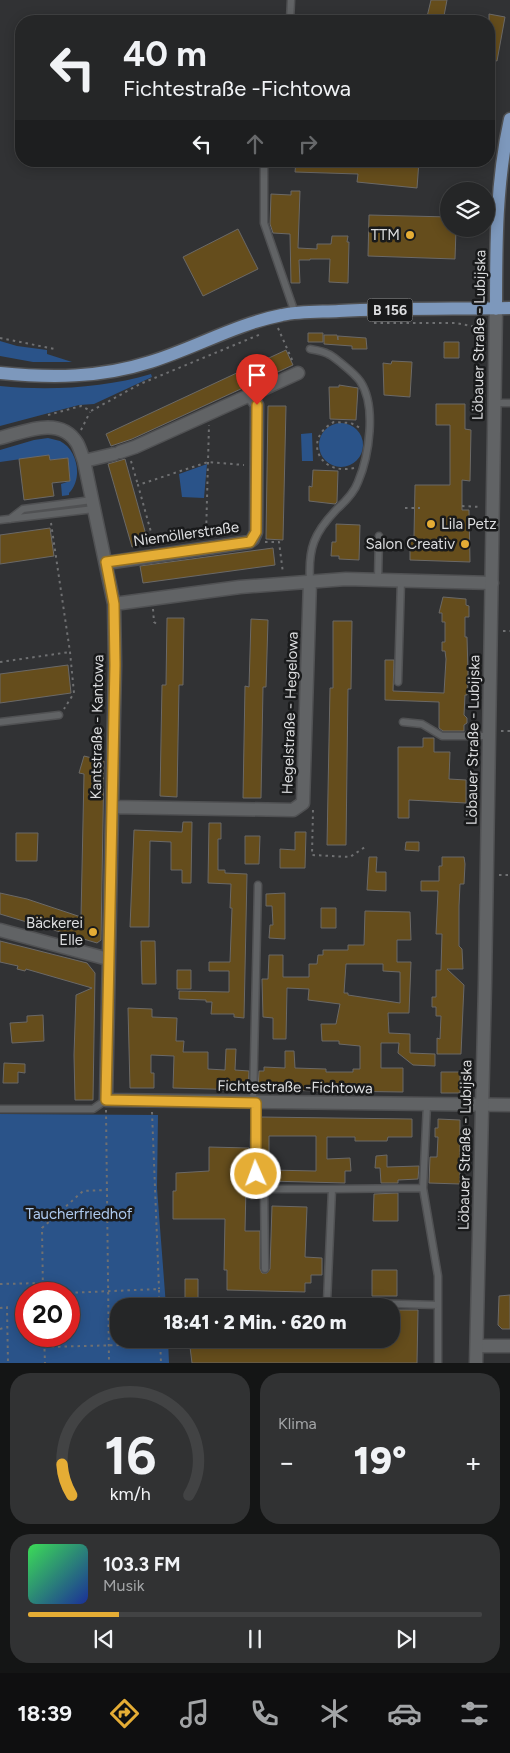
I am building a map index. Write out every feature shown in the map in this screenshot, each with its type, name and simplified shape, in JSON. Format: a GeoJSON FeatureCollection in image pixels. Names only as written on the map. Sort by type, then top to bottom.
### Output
{"type":"FeatureCollection","features":[{"type":"Feature","properties":{"kind":"main road","name":"Löbauer Straße - Lubijska"},"geometry":{"type":"LineString","coordinates":[[496,309],[498,198],[502,159],[510,119]]}},
{"type":"Feature","properties":{"kind":"main road","name":"B 156"},"geometry":{"type":"LineString","coordinates":[[0,373],[44,377],[87,376],[112,372],[151,362],[255,321],[295,314],[360,310],[510,308]]}},
{"type":"Feature","properties":{"kind":"street","name":"Löbauer Straße - Lubijska"},"geometry":{"type":"LineString","coordinates":[[476,1363],[483,1105],[496,309]]}},
{"type":"Feature","properties":{"kind":"street"},"geometry":{"type":"LineString","coordinates":[[84,461],[121,452],[298,373]]}},
{"type":"Feature","properties":{"kind":"street","name":"Niemöllerstraße"},"geometry":{"type":"LineString","coordinates":[[106,562],[250,542],[253,539],[256,532],[257,405],[250,395]]}},
{"type":"Feature","properties":{"kind":"street"},"geometry":{"type":"LineString","coordinates":[[0,438],[54,426],[66,432],[76,442]]}},
{"type":"Feature","properties":{"kind":"street","name":"Kantstraße - Kantowa"},"geometry":{"type":"LineString","coordinates":[[76,442],[84,461],[114,604],[115,665],[106,1100]]}},
{"type":"Feature","properties":{"kind":"street"},"geometry":{"type":"LineString","coordinates":[[114,604],[310,581],[401,579],[492,582]]}},
{"type":"Feature","properties":{"kind":"street","name":"Hegelstraße - Hegelowa"},"geometry":{"type":"LineString","coordinates":[[112,807],[293,810],[303,803],[310,581]]}},
{"type":"Feature","properties":{"kind":"street"},"geometry":{"type":"LineString","coordinates":[[0,930],[108,959]]}},
{"type":"Feature","properties":{"kind":"street","name":"Fichtestraße -Fichtowa"},"geometry":{"type":"LineString","coordinates":[[106,1100],[510,1106]]}},
{"type":"Feature","properties":{"kind":"street"},"geometry":{"type":"LineString","coordinates":[[477,1346],[510,1346]]}},
{"type":"Feature","properties":{"kind":"lane"},"geometry":{"type":"LineString","coordinates":[[291,15],[292,0]]}},
{"type":"Feature","properties":{"kind":"lane"},"geometry":{"type":"LineString","coordinates":[[264,167],[264,223],[295,314]]}},
{"type":"Feature","properties":{"kind":"lane"},"geometry":{"type":"LineString","coordinates":[[310,349],[330,354],[361,382],[370,410],[370,433],[358,483],[350,496],[322,524],[312,544],[309,564],[310,581]]}},
{"type":"Feature","properties":{"kind":"lane"},"geometry":{"type":"LineString","coordinates":[[495,403],[510,403]]}},
{"type":"Feature","properties":{"kind":"lane"},"geometry":{"type":"LineString","coordinates":[[0,520],[50,515],[93,504]]}},
{"type":"Feature","properties":{"kind":"lane"},"geometry":{"type":"LineString","coordinates":[[10,519],[23,508],[93,504]]}},
{"type":"Feature","properties":{"kind":"lane"},"geometry":{"type":"LineString","coordinates":[[378,579],[379,536]]}},
{"type":"Feature","properties":{"kind":"lane"},"geometry":{"type":"LineString","coordinates":[[398,682],[401,579]]}},
{"type":"Feature","properties":{"kind":"lane"},"geometry":{"type":"LineString","coordinates":[[0,722],[59,715]]}},
{"type":"Feature","properties":{"kind":"lane"},"geometry":{"type":"LineString","coordinates":[[402,722],[422,724],[442,736],[488,736]]}},
{"type":"Feature","properties":{"kind":"lane"},"geometry":{"type":"LineString","coordinates":[[258,885],[254,1103],[255,1163],[256,1174],[264,1189],[265,1270]]}},
{"type":"Feature","properties":{"kind":"lane"},"geometry":{"type":"LineString","coordinates":[[0,1109],[93,1109],[106,1100]]}},
{"type":"Feature","properties":{"kind":"lane"},"geometry":{"type":"LineString","coordinates":[[427,1104],[423,1188],[438,1276],[438,1363]]}},
{"type":"Feature","properties":{"kind":"lane"},"geometry":{"type":"LineString","coordinates":[[264,1189],[423,1188]]}},
{"type":"Feature","properties":{"kind":"lane"},"geometry":{"type":"LineString","coordinates":[[332,1189],[327,1302],[438,1305]]}},
{"type":"Feature","properties":{"kind":"path"},"geometry":{"type":"LineString","coordinates":[[366,323],[456,323],[476,327],[483,336],[496,336]]}},
{"type":"Feature","properties":{"kind":"path"},"geometry":{"type":"LineString","coordinates":[[284,325],[278,328],[298,373]]}},
{"type":"Feature","properties":{"kind":"path"},"geometry":{"type":"LineString","coordinates":[[76,442],[91,411],[140,384],[261,334]]}},
{"type":"Feature","properties":{"kind":"path"},"geometry":{"type":"LineString","coordinates":[[0,338],[55,350]]}},
{"type":"Feature","properties":{"kind":"path"},"geometry":{"type":"LineString","coordinates":[[46,416],[82,406],[91,411]]}},
{"type":"Feature","properties":{"kind":"path"},"geometry":{"type":"LineString","coordinates":[[206,548],[209,413]]}},
{"type":"Feature","properties":{"kind":"path"},"geometry":{"type":"LineString","coordinates":[[363,466],[340,470],[332,468],[320,457],[317,449],[318,440],[321,432],[334,422],[351,423],[370,433]]}},
{"type":"Feature","properties":{"kind":"path"},"geometry":{"type":"LineString","coordinates":[[121,452],[138,485],[157,555]]}},
{"type":"Feature","properties":{"kind":"path"},"geometry":{"type":"LineString","coordinates":[[138,485],[208,462],[256,466]]}},
{"type":"Feature","properties":{"kind":"path"},"geometry":{"type":"LineString","coordinates":[[462,506],[493,507]]}},
{"type":"Feature","properties":{"kind":"path"},"geometry":{"type":"LineString","coordinates":[[405,508],[420,508]]}},
{"type":"Feature","properties":{"kind":"path"},"geometry":{"type":"LineString","coordinates":[[50,515],[70,652],[74,693],[59,715]]}},
{"type":"Feature","properties":{"kind":"path"},"geometry":{"type":"LineString","coordinates":[[253,539],[257,542],[280,542],[284,583]]}},
{"type":"Feature","properties":{"kind":"path"},"geometry":{"type":"LineString","coordinates":[[152,599],[154,622],[158,625]]}},
{"type":"Feature","properties":{"kind":"path"},"geometry":{"type":"LineString","coordinates":[[0,662],[70,652]]}},
{"type":"Feature","properties":{"kind":"path"},"geometry":{"type":"LineString","coordinates":[[303,803],[313,810],[312,855],[350,856],[365,847]]}},
{"type":"Feature","properties":{"kind":"path"},"geometry":{"type":"LineString","coordinates":[[106,1100],[109,1363]]}},
{"type":"Feature","properties":{"kind":"path"},"geometry":{"type":"LineString","coordinates":[[143,1112],[153,1112],[159,1298]]}},
{"type":"Feature","properties":{"kind":"path"},"geometry":{"type":"LineString","coordinates":[[43,1282],[42,1228],[83,1191],[108,1190]]}},
{"type":"Feature","properties":{"kind":"path"},"geometry":{"type":"LineString","coordinates":[[0,1284],[15,1284]]}},
{"type":"Feature","properties":{"kind":"path"},"geometry":{"type":"LineString","coordinates":[[80,1292],[159,1289]]}},
{"type":"Feature","properties":{"kind":"path"},"geometry":{"type":"LineString","coordinates":[[0,1308],[7,1307],[8,1363]]}},
{"type":"Feature","properties":{"kind":"path"},"geometry":{"type":"LineString","coordinates":[[0,1329],[7,1327]]}},
{"type":"Feature","properties":{"kind":"path"},"geometry":{"type":"LineString","coordinates":[[80,1346],[109,1346]]}},
{"type":"Feature","properties":{"kind":"path"},"geometry":{"type":"LineString","coordinates":[[45,1347],[45,1363]]}},
{"type":"Feature","properties":{"kind":"path"},"geometry":{"type":"LineString","coordinates":[[160,1348],[161,1363]]}},
{"type":"Feature","properties":{"kind":"green space"},"geometry":{"type":"Polygon","coordinates":[[[0,341],[17,346],[47,350],[47,354],[72,362],[33,362],[0,356],[0,341]]]}},
{"type":"Feature","properties":{"kind":"green space"},"geometry":{"type":"Polygon","coordinates":[[[151,374],[152,377],[94,404],[79,405],[0,426],[0,386],[76,387],[133,379],[151,374]]]}},
{"type":"Feature","properties":{"kind":"green space"},"geometry":{"type":"Polygon","coordinates":[[[345,423],[357,429],[362,436],[362,454],[357,461],[350,466],[337,467],[329,464],[322,457],[319,441],[322,433],[329,426],[345,423]]]}},
{"type":"Feature","properties":{"kind":"green space"},"geometry":{"type":"Polygon","coordinates":[[[312,433],[313,461],[302,461],[301,434],[312,433]]]}},
{"type":"Feature","properties":{"kind":"green space"},"geometry":{"type":"Polygon","coordinates":[[[48,438],[60,441],[66,445],[74,458],[77,473],[69,495],[62,496],[61,484],[70,481],[68,458],[50,460],[49,455],[0,462],[0,450],[48,438]]]}},
{"type":"Feature","properties":{"kind":"green space"},"geometry":{"type":"Polygon","coordinates":[[[207,464],[204,498],[182,497],[179,474],[207,464]]]}},
{"type":"Feature","properties":{"kind":"green space","name":"Taucherfriedhof"},"geometry":{"type":"Polygon","coordinates":[[[0,1114],[158,1115],[157,1188],[165,1298],[110,1298],[110,1348],[168,1348],[169,1363],[0,1363],[0,1114]]]}},
{"type":"Feature","properties":{"kind":"building"},"geometry":{"type":"Polygon","coordinates":[[[431,0],[447,0],[444,15],[427,15],[431,0]]]}},
{"type":"Feature","properties":{"kind":"building"},"geometry":{"type":"Polygon","coordinates":[[[495,15],[505,17],[497,61],[495,60],[495,15]]]}},
{"type":"Feature","properties":{"kind":"building"},"geometry":{"type":"Polygon","coordinates":[[[295,167],[419,167],[417,188],[357,182],[358,174],[295,172],[295,167]]]}},
{"type":"Feature","properties":{"kind":"building"},"geometry":{"type":"Polygon","coordinates":[[[291,191],[300,191],[298,248],[317,249],[317,244],[331,244],[332,236],[348,236],[348,283],[329,282],[330,259],[310,259],[299,260],[300,283],[291,283],[290,234],[273,233],[270,224],[271,194],[291,195],[291,191]]]}},
{"type":"Feature","properties":{"kind":"building"},"geometry":{"type":"Polygon","coordinates":[[[369,215],[440,217],[440,237],[456,237],[455,259],[368,256],[369,215]]]}},
{"type":"Feature","properties":{"kind":"building"},"geometry":{"type":"Polygon","coordinates":[[[238,229],[258,269],[203,296],[183,257],[238,229]]]}},
{"type":"Feature","properties":{"kind":"building"},"geometry":{"type":"Polygon","coordinates":[[[308,333],[323,333],[323,342],[308,342],[308,333]]]}},
{"type":"Feature","properties":{"kind":"building"},"geometry":{"type":"Polygon","coordinates":[[[324,335],[337,335],[338,340],[338,336],[366,338],[367,349],[352,349],[352,346],[324,344],[324,335]]]}},
{"type":"Feature","properties":{"kind":"building"},"geometry":{"type":"Polygon","coordinates":[[[444,342],[459,342],[459,358],[444,358],[444,342]]]}},
{"type":"Feature","properties":{"kind":"building"},"geometry":{"type":"Polygon","coordinates":[[[286,350],[293,365],[132,439],[111,446],[106,434],[286,350]]]}},
{"type":"Feature","properties":{"kind":"building"},"geometry":{"type":"Polygon","coordinates":[[[392,361],[412,362],[410,397],[384,395],[383,363],[391,364],[392,361]]]}},
{"type":"Feature","properties":{"kind":"building"},"geometry":{"type":"Polygon","coordinates":[[[339,385],[358,388],[356,420],[330,419],[329,387],[339,387],[339,385]]]}},
{"type":"Feature","properties":{"kind":"building"},"geometry":{"type":"Polygon","coordinates":[[[436,404],[465,404],[465,429],[471,430],[470,481],[462,480],[462,510],[469,510],[470,562],[410,560],[410,536],[414,536],[415,485],[450,485],[450,425],[436,425],[436,404]]]}},
{"type":"Feature","properties":{"kind":"building"},"geometry":{"type":"Polygon","coordinates":[[[268,406],[286,406],[283,540],[266,539],[268,406]]]}},
{"type":"Feature","properties":{"kind":"building"},"geometry":{"type":"Polygon","coordinates":[[[49,455],[50,460],[68,458],[70,481],[52,483],[54,496],[24,500],[19,459],[49,455]]]}},
{"type":"Feature","properties":{"kind":"building"},"geometry":{"type":"Polygon","coordinates":[[[125,459],[148,542],[132,547],[108,464],[125,459]]]}},
{"type":"Feature","properties":{"kind":"building"},"geometry":{"type":"Polygon","coordinates":[[[313,470],[338,471],[337,502],[335,504],[309,501],[309,486],[312,487],[313,470]]]}},
{"type":"Feature","properties":{"kind":"building"},"geometry":{"type":"Polygon","coordinates":[[[336,524],[360,525],[359,560],[339,559],[339,556],[331,556],[332,542],[336,542],[336,524]]]}},
{"type":"Feature","properties":{"kind":"building"},"geometry":{"type":"Polygon","coordinates":[[[50,528],[54,556],[0,564],[0,535],[50,528]]]}},
{"type":"Feature","properties":{"kind":"building"},"geometry":{"type":"Polygon","coordinates":[[[273,548],[275,565],[143,583],[140,566],[273,548]]]}},
{"type":"Feature","properties":{"kind":"building"},"geometry":{"type":"Polygon","coordinates":[[[443,597],[466,599],[466,605],[469,606],[469,617],[465,617],[468,673],[464,715],[467,718],[467,723],[464,725],[464,731],[443,731],[439,728],[439,702],[385,700],[385,660],[394,660],[393,691],[444,693],[446,659],[445,651],[442,651],[442,642],[445,642],[445,622],[442,622],[442,613],[439,613],[443,597]]]}},
{"type":"Feature","properties":{"kind":"building"},"geometry":{"type":"Polygon","coordinates":[[[167,618],[184,618],[183,685],[179,685],[177,797],[160,796],[162,685],[166,685],[167,618]]]}},
{"type":"Feature","properties":{"kind":"building"},"geometry":{"type":"Polygon","coordinates":[[[251,619],[268,620],[266,687],[263,687],[261,798],[243,798],[245,686],[249,687],[251,619]]]}},
{"type":"Feature","properties":{"kind":"building"},"geometry":{"type":"Polygon","coordinates":[[[333,621],[352,621],[351,689],[348,689],[346,845],[327,845],[330,688],[333,688],[333,621]]]}},
{"type":"Feature","properties":{"kind":"building"},"geometry":{"type":"Polygon","coordinates":[[[68,665],[71,693],[0,703],[0,674],[68,665]]]}},
{"type":"Feature","properties":{"kind":"building"},"geometry":{"type":"Polygon","coordinates":[[[423,738],[434,738],[434,752],[450,752],[449,779],[466,780],[466,803],[409,800],[409,818],[398,818],[398,747],[423,747],[423,738]]]}},
{"type":"Feature","properties":{"kind":"building"},"geometry":{"type":"Polygon","coordinates":[[[84,756],[104,761],[101,940],[97,943],[0,914],[0,893],[27,899],[81,917],[84,774],[79,773],[84,756]]]}},
{"type":"Feature","properties":{"kind":"building"},"geometry":{"type":"Polygon","coordinates":[[[183,822],[192,822],[191,883],[182,883],[182,870],[171,870],[171,842],[150,841],[149,927],[130,927],[134,830],[182,832],[183,822]]]}},
{"type":"Feature","properties":{"kind":"building"},"geometry":{"type":"Polygon","coordinates":[[[209,823],[221,823],[221,839],[218,839],[218,870],[225,870],[225,873],[247,874],[244,1018],[234,1017],[234,1014],[211,1014],[212,1002],[206,1002],[206,1000],[179,999],[179,991],[229,992],[229,971],[209,971],[209,962],[230,962],[232,908],[230,908],[231,884],[208,883],[209,823]]]}},
{"type":"Feature","properties":{"kind":"building"},"geometry":{"type":"Polygon","coordinates":[[[295,832],[306,832],[305,868],[280,868],[280,849],[295,850],[295,832]]]}},
{"type":"Feature","properties":{"kind":"building"},"geometry":{"type":"Polygon","coordinates":[[[16,833],[38,833],[37,861],[16,861],[16,833]]]}},
{"type":"Feature","properties":{"kind":"building"},"geometry":{"type":"Polygon","coordinates":[[[245,836],[260,836],[259,864],[245,864],[245,836]]]}},
{"type":"Feature","properties":{"kind":"building"},"geometry":{"type":"Polygon","coordinates":[[[406,842],[419,842],[419,851],[405,850],[406,842]]]}},
{"type":"Feature","properties":{"kind":"building"},"geometry":{"type":"Polygon","coordinates":[[[369,857],[377,857],[376,872],[386,872],[386,891],[367,890],[369,857]]]}},
{"type":"Feature","properties":{"kind":"building"},"geometry":{"type":"Polygon","coordinates":[[[442,857],[464,857],[465,864],[464,884],[460,884],[459,906],[459,946],[462,949],[463,969],[447,969],[464,985],[461,1054],[437,1054],[437,1038],[440,1039],[441,1016],[436,1016],[436,1007],[432,1007],[432,997],[436,997],[436,970],[441,970],[442,934],[436,934],[438,891],[421,891],[421,881],[439,881],[439,866],[442,866],[442,857]]]}},
{"type":"Feature","properties":{"kind":"building"},"geometry":{"type":"Polygon","coordinates":[[[285,893],[285,939],[269,938],[270,925],[273,925],[272,906],[266,906],[266,894],[285,893]]]}},
{"type":"Feature","properties":{"kind":"building"},"geometry":{"type":"Polygon","coordinates":[[[321,908],[336,908],[336,928],[321,928],[321,908]]]}},
{"type":"Feature","properties":{"kind":"building"},"geometry":{"type":"Polygon","coordinates":[[[365,911],[410,912],[411,940],[397,940],[397,962],[411,962],[409,1013],[388,1013],[389,1033],[410,1034],[410,1053],[435,1054],[435,1066],[413,1065],[398,1053],[399,1043],[381,1043],[381,1068],[403,1068],[403,1092],[258,1090],[259,1071],[264,1071],[264,1067],[285,1068],[285,1051],[294,1051],[295,1068],[326,1069],[326,1072],[353,1072],[353,1069],[360,1069],[360,1046],[339,1044],[339,1041],[322,1041],[321,1024],[336,1024],[340,1004],[308,1000],[309,989],[287,988],[286,1039],[273,1039],[273,1018],[263,1017],[262,979],[268,979],[269,955],[283,955],[283,977],[309,977],[309,964],[317,964],[318,955],[323,955],[323,950],[348,950],[348,945],[364,945],[365,911]],[[346,964],[344,993],[400,1003],[400,972],[383,971],[383,964],[346,964]]]}},
{"type":"Feature","properties":{"kind":"building"},"geometry":{"type":"Polygon","coordinates":[[[0,941],[87,963],[95,973],[93,1100],[75,1100],[74,1055],[76,995],[92,988],[26,969],[25,971],[17,969],[18,966],[0,962],[0,941]]]}},
{"type":"Feature","properties":{"kind":"building"},"geometry":{"type":"Polygon","coordinates":[[[141,941],[155,941],[156,984],[142,984],[141,941]]]}},
{"type":"Feature","properties":{"kind":"building"},"geometry":{"type":"Polygon","coordinates":[[[177,970],[191,970],[191,989],[177,989],[177,970]]]}},
{"type":"Feature","properties":{"kind":"building"},"geometry":{"type":"Polygon","coordinates":[[[128,1008],[152,1009],[152,1017],[177,1018],[176,1041],[184,1041],[183,1052],[208,1052],[208,1069],[225,1070],[226,1049],[236,1049],[235,1070],[249,1071],[248,1090],[173,1088],[174,1056],[151,1055],[151,1073],[154,1073],[154,1088],[130,1088],[128,1008]]]}},
{"type":"Feature","properties":{"kind":"building"},"geometry":{"type":"Polygon","coordinates":[[[43,1015],[44,1041],[12,1043],[10,1023],[27,1022],[27,1016],[43,1015]]]}},
{"type":"Feature","properties":{"kind":"building"},"geometry":{"type":"Polygon","coordinates":[[[4,1063],[25,1064],[25,1073],[18,1072],[18,1083],[3,1083],[4,1063]]]}},
{"type":"Feature","properties":{"kind":"building"},"geometry":{"type":"Polygon","coordinates":[[[441,1072],[460,1072],[460,1093],[441,1093],[441,1072]]]}},
{"type":"Feature","properties":{"kind":"building"},"geometry":{"type":"Polygon","coordinates":[[[260,1117],[412,1119],[412,1137],[388,1137],[387,1141],[355,1141],[355,1137],[327,1137],[327,1159],[350,1158],[351,1171],[345,1171],[345,1183],[268,1181],[269,1170],[261,1170],[259,1158],[260,1117]],[[269,1136],[269,1170],[316,1171],[316,1136],[269,1136]]]}},
{"type":"Feature","properties":{"kind":"building"},"geometry":{"type":"Polygon","coordinates":[[[438,1119],[460,1120],[460,1184],[429,1183],[430,1157],[437,1157],[438,1137],[435,1137],[435,1128],[438,1128],[438,1119]]]}},
{"type":"Feature","properties":{"kind":"building"},"geometry":{"type":"Polygon","coordinates":[[[209,1147],[249,1148],[251,1187],[246,1186],[245,1231],[260,1231],[260,1269],[262,1273],[267,1273],[270,1269],[272,1206],[307,1207],[305,1257],[322,1258],[322,1275],[311,1275],[311,1283],[305,1283],[305,1292],[227,1290],[227,1270],[224,1270],[225,1219],[173,1219],[173,1191],[176,1191],[176,1173],[209,1171],[209,1147]]]}},
{"type":"Feature","properties":{"kind":"building"},"geometry":{"type":"Polygon","coordinates":[[[387,1155],[387,1167],[419,1166],[418,1179],[398,1180],[398,1183],[381,1183],[380,1168],[375,1168],[376,1156],[387,1155]]]}},
{"type":"Feature","properties":{"kind":"building"},"geometry":{"type":"Polygon","coordinates":[[[398,1193],[398,1221],[373,1221],[374,1194],[398,1193]]]}},
{"type":"Feature","properties":{"kind":"building"},"geometry":{"type":"Polygon","coordinates":[[[372,1270],[397,1270],[397,1296],[372,1296],[372,1270]]]}},
{"type":"Feature","properties":{"kind":"building"},"geometry":{"type":"Polygon","coordinates":[[[185,1279],[198,1279],[198,1298],[185,1298],[185,1279]]]}},
{"type":"Feature","properties":{"kind":"building"},"geometry":{"type":"Polygon","coordinates":[[[510,1295],[510,1329],[502,1329],[498,1325],[499,1296],[510,1295]]]}},
{"type":"Feature","properties":{"kind":"building"},"geometry":{"type":"Polygon","coordinates":[[[400,1310],[418,1310],[417,1363],[192,1363],[190,1348],[400,1348],[400,1310]]]}},
{"type":"Feature","properties":{"kind":"place","name":"TTM"},"geometry":{"type":"Point","coordinates":[410,235]}},
{"type":"Feature","properties":{"kind":"place","name":"Lila Petz"},"geometry":{"type":"Point","coordinates":[431,524]}},
{"type":"Feature","properties":{"kind":"place","name":"Salon Creativ"},"geometry":{"type":"Point","coordinates":[465,544]}},
{"type":"Feature","properties":{"kind":"place","name":"Bäckerei Elle"},"geometry":{"type":"Point","coordinates":[93,932]}},
{"type":"Feature","properties":{"kind":"route"},"geometry":{"type":"LineString","coordinates":[[256,1174],[256,1103],[106,1100],[115,665],[114,604],[106,562],[250,542],[253,539],[256,532],[257,405]]}}]}
